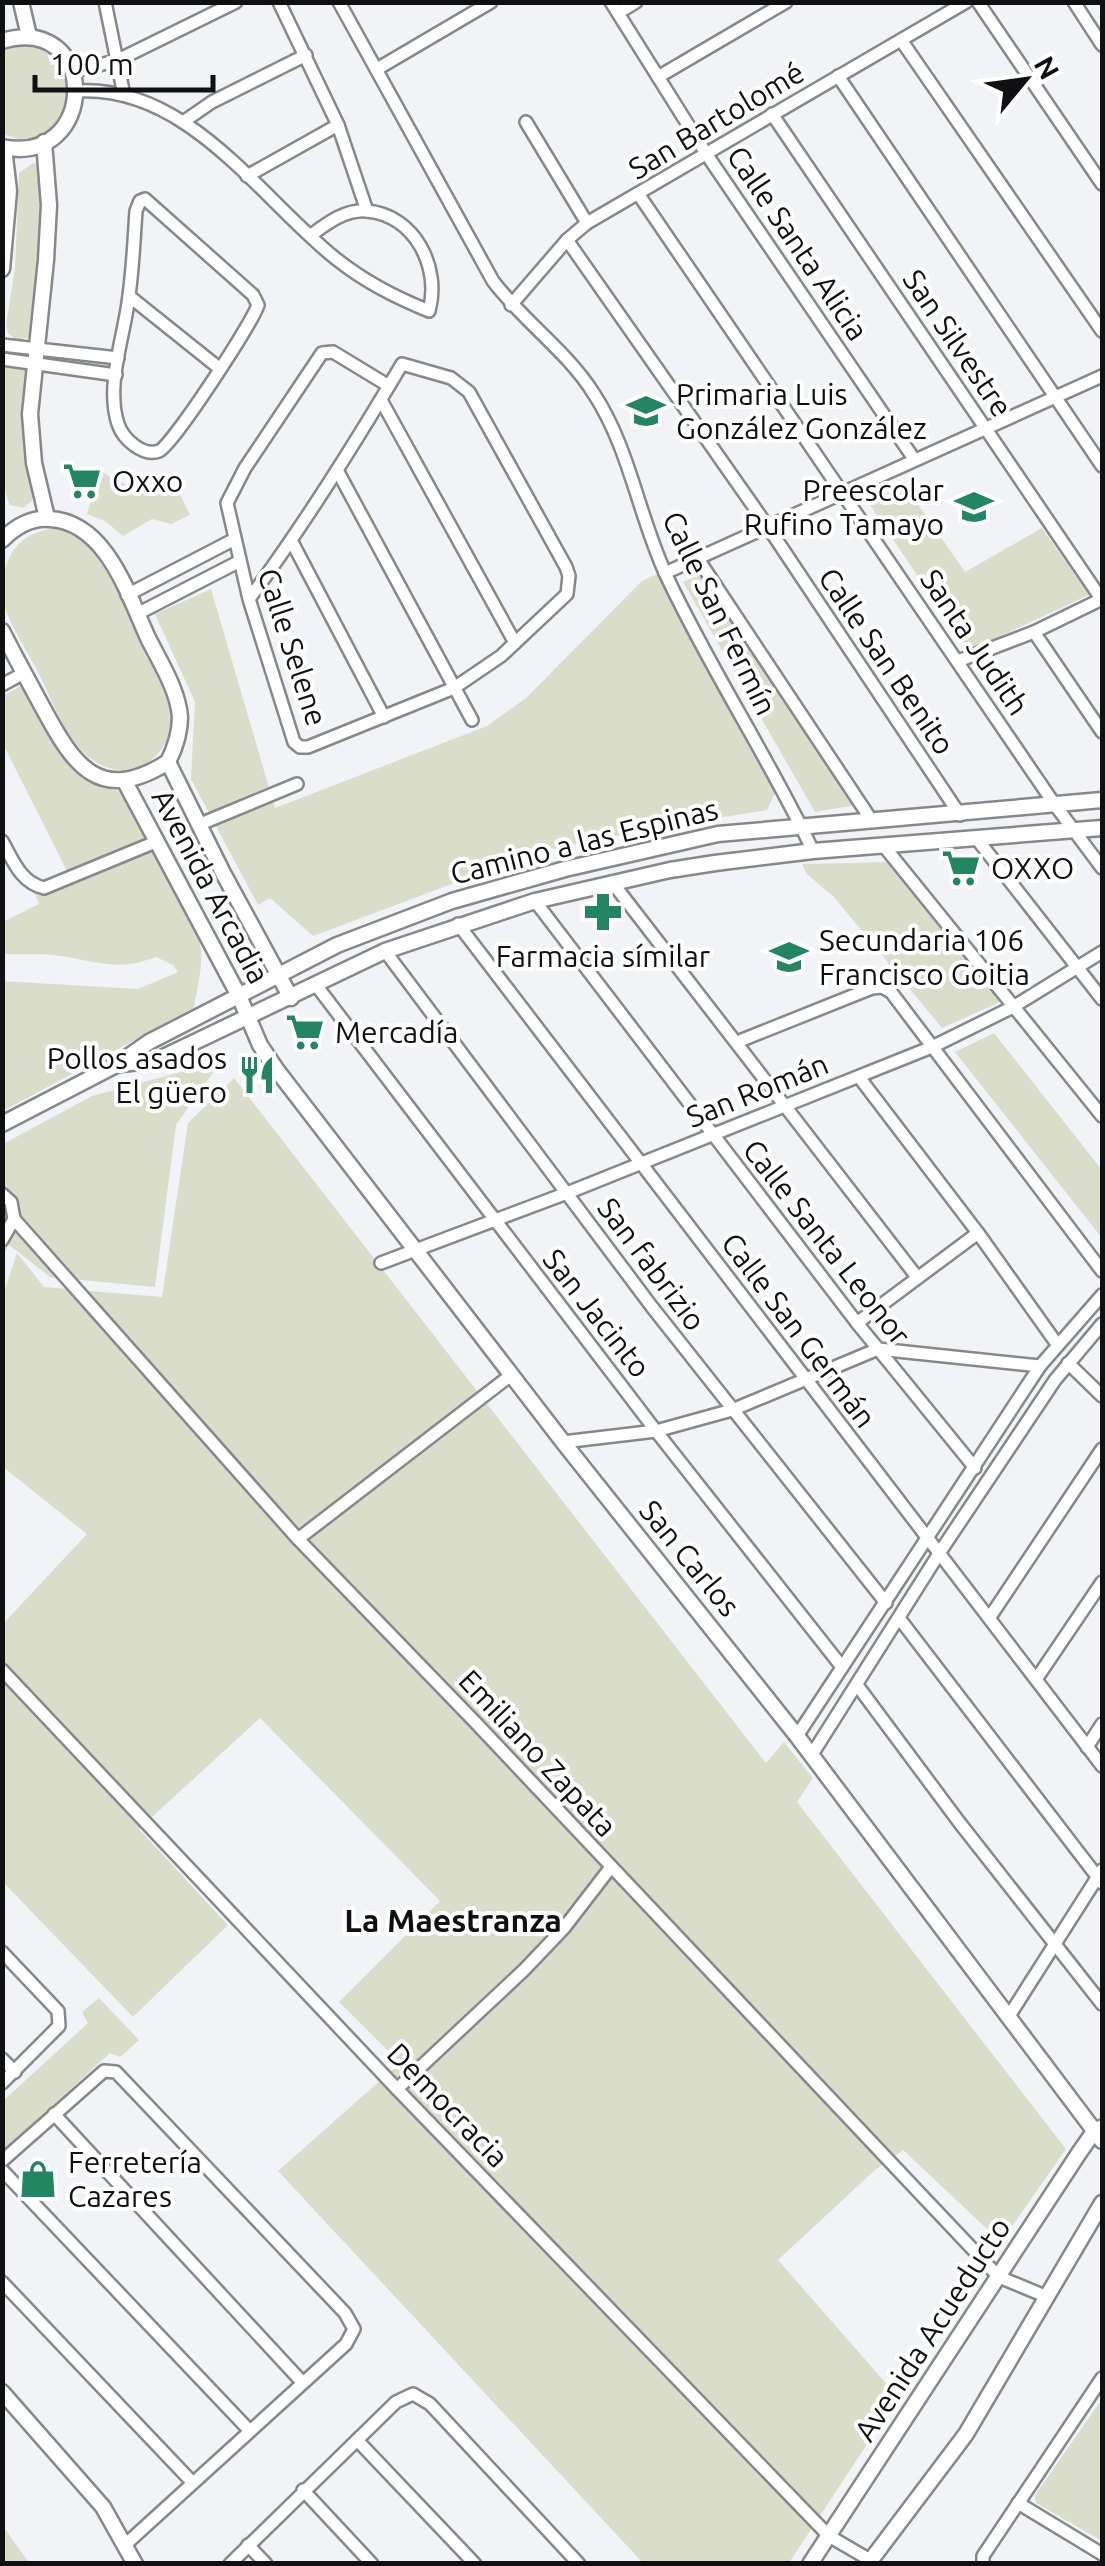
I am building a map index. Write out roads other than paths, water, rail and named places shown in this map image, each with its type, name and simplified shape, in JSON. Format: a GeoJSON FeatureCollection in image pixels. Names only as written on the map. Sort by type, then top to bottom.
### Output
{"type":"FeatureCollection","features":[{"type":"Feature","properties":{"kind":"street"},"geometry":{"type":"LineString","coordinates":[[21,2],[30,36]]}},
{"type":"Feature","properties":{"kind":"street"},"geometry":{"type":"LineString","coordinates":[[106,2],[124,95]]}},
{"type":"Feature","properties":{"kind":"street"},"geometry":{"type":"LineString","coordinates":[[73,71],[116,61],[236,2]]}},
{"type":"Feature","properties":{"kind":"street"},"geometry":{"type":"LineString","coordinates":[[279,2],[338,126],[367,211]]}},
{"type":"Feature","properties":{"kind":"street"},"geometry":{"type":"LineString","coordinates":[[377,69],[491,2]]}},
{"type":"Feature","properties":{"kind":"street"},"geometry":{"type":"LineString","coordinates":[[615,8],[636,2]]}},
{"type":"Feature","properties":{"kind":"street"},"geometry":{"type":"LineString","coordinates":[[658,77],[786,2]]}},
{"type":"Feature","properties":{"kind":"street"},"geometry":{"type":"LineString","coordinates":[[936,2],[944,15]]}},
{"type":"Feature","properties":{"kind":"street","name":"San Bartolomé"},"geometry":{"type":"LineString","coordinates":[[511,305],[567,240],[587,223],[966,2]]}},
{"type":"Feature","properties":{"kind":"street"},"geometry":{"type":"LineString","coordinates":[[978,2],[1101,178]]}},
{"type":"Feature","properties":{"kind":"street"},"geometry":{"type":"LineString","coordinates":[[1074,2],[1102,45]]}},
{"type":"Feature","properties":{"kind":"street","name":"Calle San Fermín"},"geometry":{"type":"LineString","coordinates":[[341,3],[481,263],[511,305],[570,364],[599,402],[622,452],[665,573],[813,852]]}},
{"type":"Feature","properties":{"kind":"street","name":"Calle Santa Alicia"},"geometry":{"type":"LineString","coordinates":[[615,8],[708,155],[914,460]]}},
{"type":"Feature","properties":{"kind":"street"},"geometry":{"type":"LineString","coordinates":[[2,40],[30,36],[52,46],[73,71],[78,91],[71,115],[44,142],[19,150],[3,148],[9,191],[2,269]]}},
{"type":"Feature","properties":{"kind":"street"},"geometry":{"type":"LineString","coordinates":[[901,40],[1102,331]]}},
{"type":"Feature","properties":{"kind":"street"},"geometry":{"type":"LineString","coordinates":[[183,122],[212,102],[306,54]]}},
{"type":"Feature","properties":{"kind":"street"},"geometry":{"type":"LineString","coordinates":[[838,76],[1102,466]]}},
{"type":"Feature","properties":{"kind":"street"},"geometry":{"type":"LineString","coordinates":[[78,91],[124,95],[183,122],[310,236],[374,286],[429,311],[434,276],[423,249],[400,225],[367,211],[338,218],[310,236]]}},
{"type":"Feature","properties":{"kind":"street","name":"San Silvestre"},"geometry":{"type":"LineString","coordinates":[[772,114],[1102,599]]}},
{"type":"Feature","properties":{"kind":"street"},"geometry":{"type":"LineString","coordinates":[[526,122],[587,223]]}},
{"type":"Feature","properties":{"kind":"street"},"geometry":{"type":"LineString","coordinates":[[247,176],[338,126]]}},
{"type":"Feature","properties":{"kind":"street"},"geometry":{"type":"LineString","coordinates":[[44,142],[48,229],[32,438],[46,518]]}},
{"type":"Feature","properties":{"kind":"street","name":"Santa Judith"},"geometry":{"type":"LineString","coordinates":[[638,194],[1074,833],[1102,868]]}},
{"type":"Feature","properties":{"kind":"street"},"geometry":{"type":"LineString","coordinates":[[145,199],[256,300],[255,314],[170,442],[153,452],[132,444],[116,422],[118,358],[129,296],[136,211],[145,199]]}},
{"type":"Feature","properties":{"kind":"street","name":"Calle San Benito"},"geometry":{"type":"LineString","coordinates":[[567,240],[768,527],[960,814]]}},
{"type":"Feature","properties":{"kind":"street"},"geometry":{"type":"LineString","coordinates":[[129,296],[219,368]]}},
{"type":"Feature","properties":{"kind":"street"},"geometry":{"type":"LineString","coordinates":[[2,345],[116,375]]}},
{"type":"Feature","properties":{"kind":"street","name":"Calle Selene"},"geometry":{"type":"LineString","coordinates":[[333,352],[389,386],[402,364],[451,378],[464,386],[566,567],[570,576],[567,594],[484,670],[454,688],[300,747],[294,742],[248,599],[226,512],[230,495],[322,353],[333,352]]}},
{"type":"Feature","properties":{"kind":"street"},"geometry":{"type":"LineString","coordinates":[[2,359],[118,358]]}},
{"type":"Feature","properties":{"kind":"street"},"geometry":{"type":"LineString","coordinates":[[665,573],[1102,376]]}},
{"type":"Feature","properties":{"kind":"street"},"geometry":{"type":"LineString","coordinates":[[248,599],[292,542],[389,386]]}},
{"type":"Feature","properties":{"kind":"street"},"geometry":{"type":"LineString","coordinates":[[381,400],[515,643]]}},
{"type":"Feature","properties":{"kind":"street"},"geometry":{"type":"LineString","coordinates":[[336,470],[472,720]]}},
{"type":"Feature","properties":{"kind":"street"},"geometry":{"type":"LineString","coordinates":[[2,540],[24,523],[46,518],[70,521],[96,539],[137,614],[178,704],[178,733],[168,762],[140,778],[108,780],[90,774],[66,750],[24,674],[8,657],[2,631]]}},
{"type":"Feature","properties":{"kind":"street"},"geometry":{"type":"LineString","coordinates":[[127,595],[233,540]]}},
{"type":"Feature","properties":{"kind":"street"},"geometry":{"type":"LineString","coordinates":[[292,542],[384,717]]}},
{"type":"Feature","properties":{"kind":"street"},"geometry":{"type":"LineString","coordinates":[[698,559],[872,821]]}},
{"type":"Feature","properties":{"kind":"street"},"geometry":{"type":"LineString","coordinates":[[137,614],[240,562]]}},
{"type":"Feature","properties":{"kind":"street"},"geometry":{"type":"LineString","coordinates":[[958,661],[1034,632],[1102,599]]}},
{"type":"Feature","properties":{"kind":"street"},"geometry":{"type":"LineString","coordinates":[[1034,632],[1102,732]]}},
{"type":"Feature","properties":{"kind":"street"},"geometry":{"type":"LineString","coordinates":[[2,685],[24,674]]}},
{"type":"Feature","properties":{"kind":"street","name":"Avenida Arcadia"},"geometry":{"type":"LineString","coordinates":[[168,762],[291,998]]}},
{"type":"Feature","properties":{"kind":"street","name":"Avenida Arcadia"},"geometry":{"type":"LineString","coordinates":[[124,780],[248,1018]]}},
{"type":"Feature","properties":{"kind":"street"},"geometry":{"type":"LineString","coordinates":[[198,825],[297,784]]}},
{"type":"Feature","properties":{"kind":"street","name":"Camino a las Espinas"},"geometry":{"type":"LineString","coordinates":[[2,1124],[116,1065],[148,1042],[337,944],[452,900],[670,842],[718,834],[1102,800]]}},
{"type":"Feature","properties":{"kind":"street","name":"Camino a las Espinas"},"geometry":{"type":"LineString","coordinates":[[116,1065],[157,1060],[385,950],[534,901],[612,882],[670,870],[813,852],[1102,828]]}},
{"type":"Feature","properties":{"kind":"street"},"geometry":{"type":"LineString","coordinates":[[977,839],[1102,999]]}},
{"type":"Feature","properties":{"kind":"street"},"geometry":{"type":"LineString","coordinates":[[2,841],[7,866],[44,888],[158,841]]}},
{"type":"Feature","properties":{"kind":"street"},"geometry":{"type":"LineString","coordinates":[[883,846],[1102,1116]]}},
{"type":"Feature","properties":{"kind":"street"},"geometry":{"type":"LineString","coordinates":[[612,882],[917,1277]]}},
{"type":"Feature","properties":{"kind":"street","name":"Calle Santa Leonor"},"geometry":{"type":"LineString","coordinates":[[534,901],[878,1349],[975,1468]]}},
{"type":"Feature","properties":{"kind":"street","name":"Calle San Germán"},"geometry":{"type":"LineString","coordinates":[[458,924],[1102,1766]]}},
{"type":"Feature","properties":{"kind":"street","name":"San fabrizio"},"geometry":{"type":"LineString","coordinates":[[385,950],[732,1410],[886,1604]]}},
{"type":"Feature","properties":{"kind":"street","name":"San Román"},"geometry":{"type":"LineString","coordinates":[[381,1263],[932,1047],[1012,1007],[1102,952]]}},
{"type":"Feature","properties":{"kind":"street","name":"San Jacinto"},"geometry":{"type":"LineString","coordinates":[[316,985],[494,1221],[842,1667]]}},
{"type":"Feature","properties":{"kind":"street"},"geometry":{"type":"LineString","coordinates":[[737,1042],[872,988],[891,992],[1102,1270]]}},
{"type":"Feature","properties":{"kind":"street","name":"San Carlos"},"geometry":{"type":"LineString","coordinates":[[248,1018],[276,1069],[563,1442],[797,1736],[1100,2133]]}},
{"type":"Feature","properties":{"kind":"street"},"geometry":{"type":"LineString","coordinates":[[859,1077],[978,1232],[1057,1344]]}},
{"type":"Feature","properties":{"kind":"street","name":"Emiliano Zapata"},"geometry":{"type":"LineString","coordinates":[[2,1194],[11,1202],[14,1219],[298,1538],[999,2276],[1045,2296]]}},
{"type":"Feature","properties":{"kind":"street"},"geometry":{"type":"LineString","coordinates":[[2,1240],[14,1219]]}},
{"type":"Feature","properties":{"kind":"street"},"geometry":{"type":"LineString","coordinates":[[858,1323],[978,1232]]}},
{"type":"Feature","properties":{"kind":"street"},"geometry":{"type":"LineString","coordinates":[[797,1736],[1040,1366],[1102,1295]]}},
{"type":"Feature","properties":{"kind":"street"},"geometry":{"type":"LineString","coordinates":[[810,1756],[940,1552],[1068,1363],[1102,1324]]}},
{"type":"Feature","properties":{"kind":"street"},"geometry":{"type":"LineString","coordinates":[[563,1442],[656,1431],[732,1410],[878,1349],[1040,1366]]}},
{"type":"Feature","properties":{"kind":"street"},"geometry":{"type":"LineString","coordinates":[[1068,1363],[1102,1396]]}},
{"type":"Feature","properties":{"kind":"street"},"geometry":{"type":"LineString","coordinates":[[298,1538],[512,1375]]}},
{"type":"Feature","properties":{"kind":"street"},"geometry":{"type":"LineString","coordinates":[[990,1616],[1102,1449]]}},
{"type":"Feature","properties":{"kind":"street"},"geometry":{"type":"LineString","coordinates":[[1037,1678],[1102,1582]]}},
{"type":"Feature","properties":{"kind":"street"},"geometry":{"type":"LineString","coordinates":[[899,1618],[1101,1877],[1009,2016]]}},
{"type":"Feature","properties":{"kind":"street","name":"Democracia"},"geometry":{"type":"LineString","coordinates":[[2,1670],[829,2536],[869,2562]]}},
{"type":"Feature","properties":{"kind":"street"},"geometry":{"type":"LineString","coordinates":[[857,1685],[1102,2004]]}},
{"type":"Feature","properties":{"kind":"street"},"geometry":{"type":"LineString","coordinates":[[1087,1746],[1102,1724]]}},
{"type":"Feature","properties":{"kind":"street"},"geometry":{"type":"LineString","coordinates":[[398,2089],[538,1956],[611,1867]]}},
{"type":"Feature","properties":{"kind":"street"},"geometry":{"type":"LineString","coordinates":[[2,1952],[61,2018],[59,2026],[2,2083]]}},
{"type":"Feature","properties":{"kind":"street"},"geometry":{"type":"LineString","coordinates":[[2,2059],[15,2072]]}},
{"type":"Feature","properties":{"kind":"street"},"geometry":{"type":"LineString","coordinates":[[2,2161],[110,2069],[318,2284],[354,2329],[346,2344],[126,2544]]}},
{"type":"Feature","properties":{"kind":"street"},"geometry":{"type":"LineString","coordinates":[[54,2114],[302,2382]]}},
{"type":"Feature","properties":{"kind":"street","name":"Avenida Acueducto"},"geometry":{"type":"LineString","coordinates":[[810,2564],[999,2276],[1100,2133]]}},
{"type":"Feature","properties":{"kind":"street"},"geometry":{"type":"LineString","coordinates":[[2,2170],[249,2430]]}},
{"type":"Feature","properties":{"kind":"street"},"geometry":{"type":"LineString","coordinates":[[869,2562],[966,2434],[1102,2203]]}},
{"type":"Feature","properties":{"kind":"street"},"geometry":{"type":"LineString","coordinates":[[2,2282],[192,2482]]}},
{"type":"Feature","properties":{"kind":"street"},"geometry":{"type":"LineString","coordinates":[[982,2564],[983,2556],[1102,2378]]}},
{"type":"Feature","properties":{"kind":"street"},"geometry":{"type":"LineString","coordinates":[[2,2392],[103,2508],[136,2564]]}},
{"type":"Feature","properties":{"kind":"street"},"geometry":{"type":"LineString","coordinates":[[230,2564],[356,2440],[404,2396],[412,2394],[422,2398],[579,2564]]}},
{"type":"Feature","properties":{"kind":"street"},"geometry":{"type":"LineString","coordinates":[[356,2440],[475,2564]]}},
{"type":"Feature","properties":{"kind":"street"},"geometry":{"type":"LineString","coordinates":[[303,2490],[372,2564]]}},
{"type":"Feature","properties":{"kind":"street"},"geometry":{"type":"LineString","coordinates":[[1018,2503],[1102,2554]]}},
{"type":"Feature","properties":{"kind":"street"},"geometry":{"type":"LineString","coordinates":[[248,2545],[266,2564]]}},
{"type":"Feature","properties":{"kind":"place","name":"Primaria Luis González González"},"geometry":{"type":"Point","coordinates":[646,411]}},
{"type":"Feature","properties":{"kind":"place","name":"Oxxo"},"geometry":{"type":"Point","coordinates":[82,481]}},
{"type":"Feature","properties":{"kind":"place","name":"Preescolar Rufino Tamayo"},"geometry":{"type":"Point","coordinates":[974,507]}},
{"type":"Feature","properties":{"kind":"place","name":"OXXO"},"geometry":{"type":"Point","coordinates":[961,868]}},
{"type":"Feature","properties":{"kind":"place","name":"Farmacia símilar"},"geometry":{"type":"Point","coordinates":[603,912]}},
{"type":"Feature","properties":{"kind":"place","name":"Secundaria 106 Francisco Goitia"},"geometry":{"type":"Point","coordinates":[789,957]}},
{"type":"Feature","properties":{"kind":"place","name":"Mercadía"},"geometry":{"type":"Point","coordinates":[305,1032]}},
{"type":"Feature","properties":{"kind":"place","name":"Pollos asados El güero"},"geometry":{"type":"Point","coordinates":[257,1075]}},
{"type":"Feature","properties":{"kind":"place","name":"Ferretería Cazares"},"geometry":{"type":"Point","coordinates":[38,2179]}},
{"type":"Feature","properties":{"kind":"district","name":"La Maestranza"},"geometry":{"type":"Point","coordinates":[453,1920]}}]}
